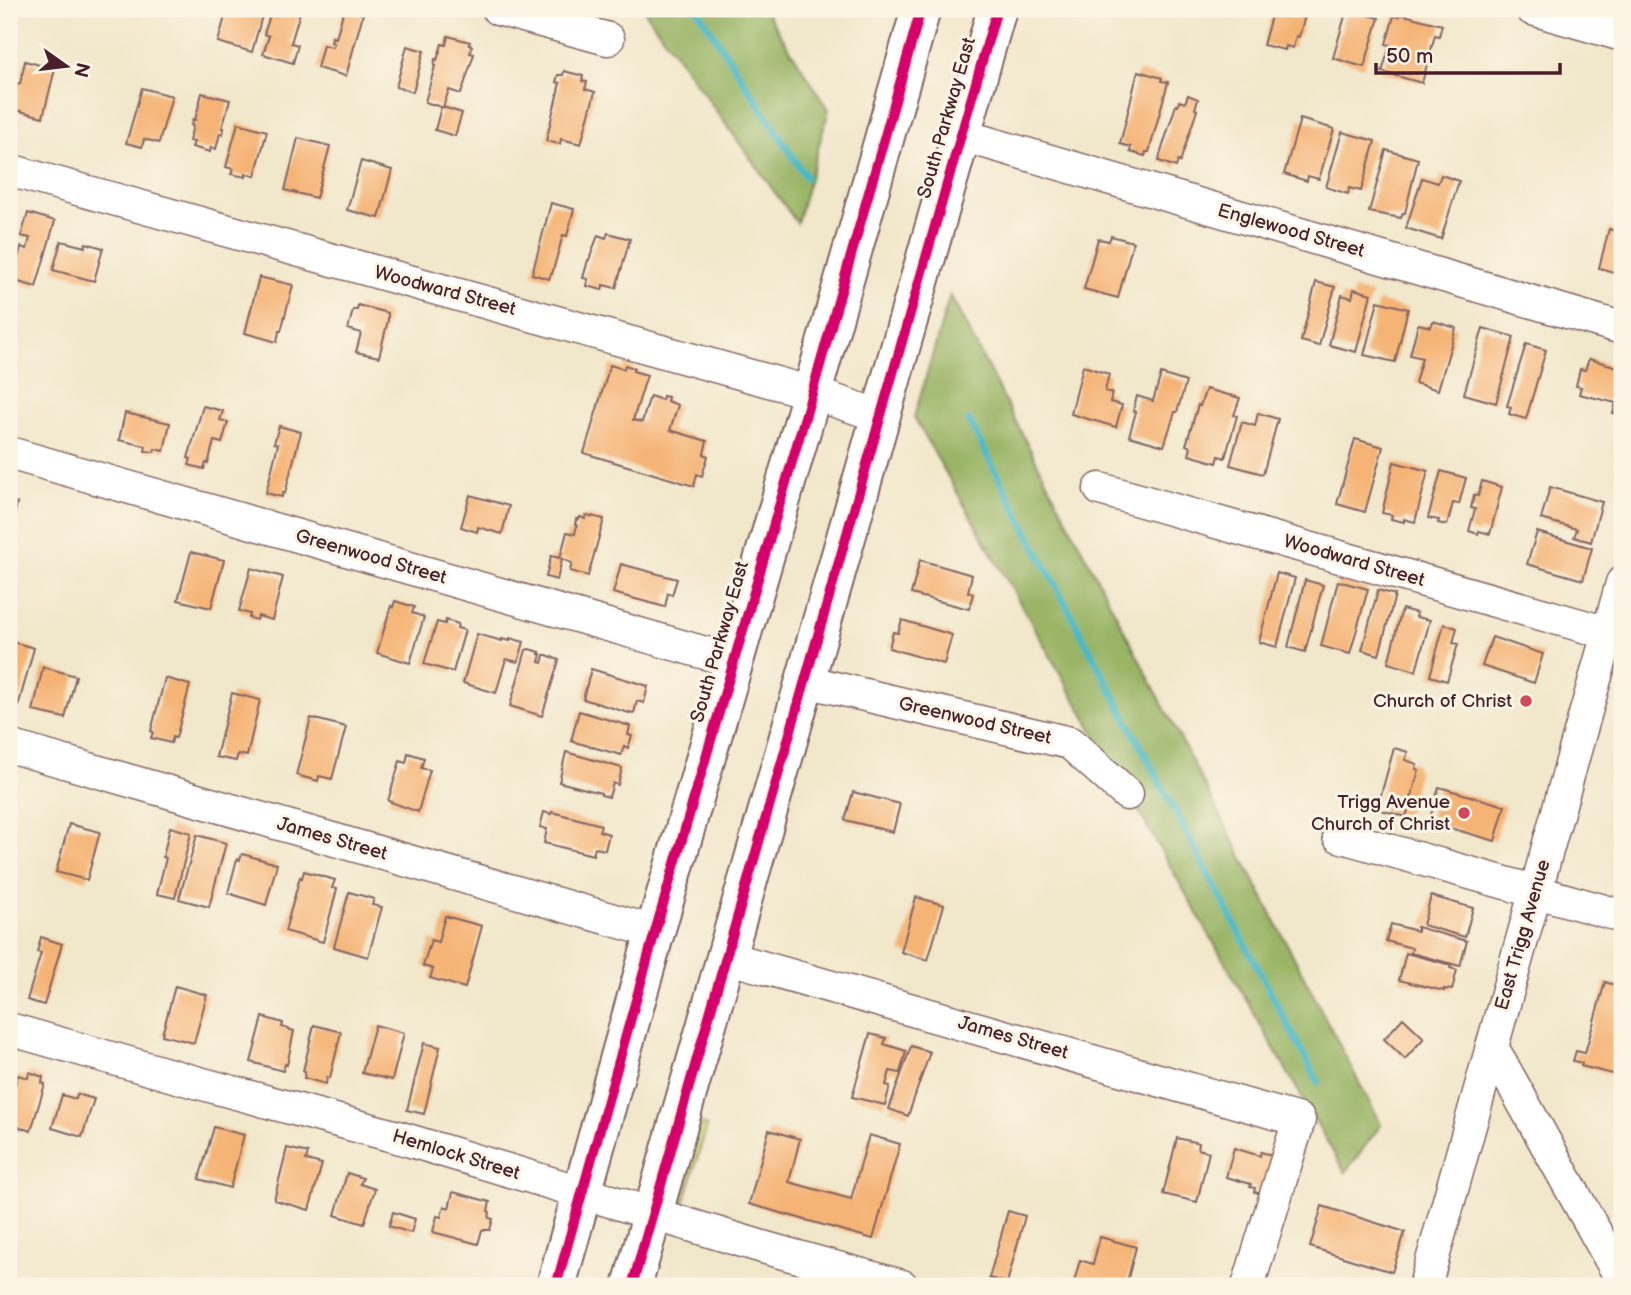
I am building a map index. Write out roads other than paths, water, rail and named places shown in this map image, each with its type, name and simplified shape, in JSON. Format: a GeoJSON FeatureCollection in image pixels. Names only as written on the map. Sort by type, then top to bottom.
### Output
{"type":"FeatureCollection","features":[{"type":"Feature","properties":{"kind":"main road","name":"South Parkway East"},"geometry":{"type":"LineString","coordinates":[[556,1286],[921,9]]}},
{"type":"Feature","properties":{"kind":"main road","name":"South Parkway East"},"geometry":{"type":"LineString","coordinates":[[632,1286],[997,9]]}},
{"type":"Feature","properties":{"kind":"street"},"geometry":{"type":"LineString","coordinates":[[498,9],[608,39]]}},
{"type":"Feature","properties":{"kind":"street"},"geometry":{"type":"LineString","coordinates":[[1532,9],[1622,35]]}},
{"type":"Feature","properties":{"kind":"street","name":"Englewood Street"},"geometry":{"type":"LineString","coordinates":[[961,135],[1622,328]]}},
{"type":"Feature","properties":{"kind":"street","name":"Woodward Street"},"geometry":{"type":"LineString","coordinates":[[9,170],[812,393],[880,416]]}},
{"type":"Feature","properties":{"kind":"street","name":"Greenwood Street"},"geometry":{"type":"LineString","coordinates":[[9,453],[733,662]]}},
{"type":"Feature","properties":{"kind":"street","name":"Woodward Street"},"geometry":{"type":"LineString","coordinates":[[1100,489],[1608,633]]}},
{"type":"Feature","properties":{"kind":"street","name":"East Trigg Avenue"},"geometry":{"type":"LineString","coordinates":[[1425,1286],[1622,583]]}},
{"type":"Feature","properties":{"kind":"street","name":"Greenwood Street"},"geometry":{"type":"LineString","coordinates":[[805,681],[1070,743],[1127,794]]}},
{"type":"Feature","properties":{"kind":"street","name":"James Street"},"geometry":{"type":"LineString","coordinates":[[9,746],[655,932]]}},
{"type":"Feature","properties":{"kind":"street"},"geometry":{"type":"LineString","coordinates":[[1339,836],[1622,916]]}},
{"type":"Feature","properties":{"kind":"street","name":"James Street"},"geometry":{"type":"LineString","coordinates":[[726,957],[1299,1120],[1248,1286]]}},
{"type":"Feature","properties":{"kind":"street","name":"Hemlock Street"},"geometry":{"type":"LineString","coordinates":[[9,1029],[401,1138],[902,1286]]}},
{"type":"Feature","properties":{"kind":"street"},"geometry":{"type":"LineString","coordinates":[[1492,1047],[1622,1280]]}},
{"type":"Feature","properties":{"kind":"waterway"},"geometry":{"type":"LineString","coordinates":[[697,9],[806,177]]}},
{"type":"Feature","properties":{"kind":"waterway"},"geometry":{"type":"LineString","coordinates":[[969,421],[1318,1082]]}},
{"type":"Feature","properties":{"kind":"place","name":"Church of Christ"},"geometry":{"type":"Point","coordinates":[1526,701]}},
{"type":"Feature","properties":{"kind":"place","name":"Trigg Avenue Church of Christ"},"geometry":{"type":"Point","coordinates":[1464,813]}}]}
